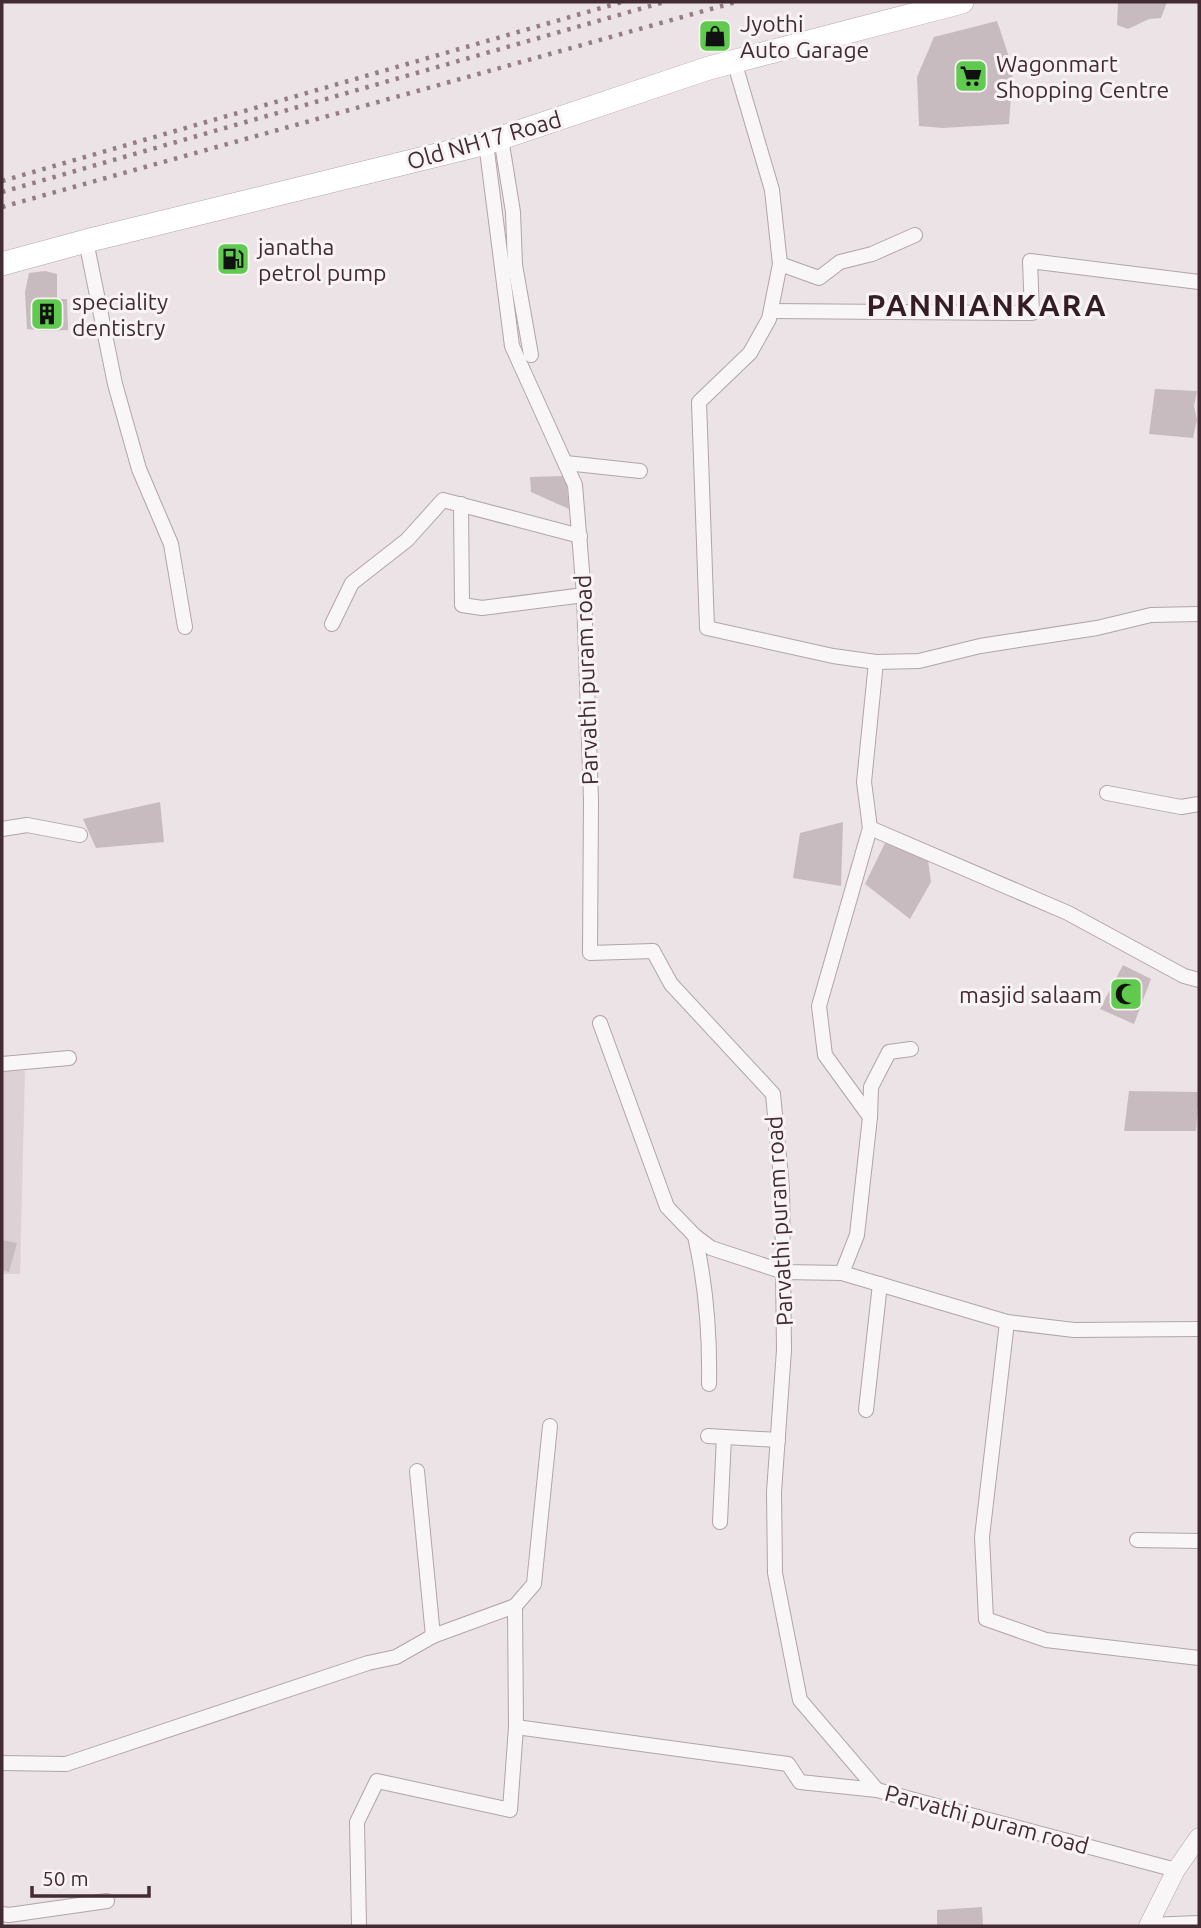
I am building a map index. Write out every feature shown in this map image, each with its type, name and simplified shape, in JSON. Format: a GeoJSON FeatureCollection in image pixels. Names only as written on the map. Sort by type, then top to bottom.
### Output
{"type":"FeatureCollection","features":[{"type":"Feature","properties":{"kind":"main road","name":"Old NH17 Road"},"geometry":{"type":"LineString","coordinates":[[2,264],[493,140],[734,61],[962,2]]}},
{"type":"Feature","properties":{"kind":"street"},"geometry":{"type":"LineString","coordinates":[[734,61],[772,190],[780,264],[769,319],[750,354],[699,402],[707,628],[833,656],[876,662],[919,661],[980,646],[1097,628],[1151,615],[1199,614]]}},
{"type":"Feature","properties":{"kind":"street"},"geometry":{"type":"LineString","coordinates":[[493,140],[513,212],[515,265],[531,355]]}},
{"type":"Feature","properties":{"kind":"street","name":"Parvathi puram road"},"geometry":{"type":"LineString","coordinates":[[493,140],[512,346],[575,485],[584,595],[591,800],[590,953],[653,951],[671,984],[773,1094],[782,1188],[784,1272],[784,1350],[775,1492],[775,1573],[800,1700],[877,1790],[1176,1870]]}},
{"type":"Feature","properties":{"kind":"street"},"geometry":{"type":"LineString","coordinates":[[780,264],[819,278],[840,262],[872,254],[915,235]]}},
{"type":"Feature","properties":{"kind":"street"},"geometry":{"type":"LineString","coordinates":[[86,241],[115,384],[139,469],[171,544],[185,627]]}},
{"type":"Feature","properties":{"kind":"street"},"geometry":{"type":"LineString","coordinates":[[771,311],[1032,313],[1030,261],[1199,282]]}},
{"type":"Feature","properties":{"kind":"street"},"geometry":{"type":"LineString","coordinates":[[566,463],[640,471]]}},
{"type":"Feature","properties":{"kind":"street"},"geometry":{"type":"LineString","coordinates":[[332,624],[352,583],[407,540],[443,500],[580,536]]}},
{"type":"Feature","properties":{"kind":"street"},"geometry":{"type":"LineString","coordinates":[[461,504],[463,605],[482,608],[584,595]]}},
{"type":"Feature","properties":{"kind":"street"},"geometry":{"type":"LineString","coordinates":[[870,1117],[825,1055],[819,1006],[870,828],[864,782],[876,662]]}},
{"type":"Feature","properties":{"kind":"street"},"geometry":{"type":"LineString","coordinates":[[1107,793],[1181,807],[1199,804]]}},
{"type":"Feature","properties":{"kind":"street"},"geometry":{"type":"LineString","coordinates":[[2,829],[27,825],[80,835]]}},
{"type":"Feature","properties":{"kind":"street"},"geometry":{"type":"LineString","coordinates":[[870,828],[1068,912],[1184,976],[1199,980]]}},
{"type":"Feature","properties":{"kind":"street"},"geometry":{"type":"LineString","coordinates":[[600,1023],[667,1207],[695,1236],[711,1248],[784,1272],[842,1273],[1007,1322],[1074,1330],[1199,1329]]}},
{"type":"Feature","properties":{"kind":"street"},"geometry":{"type":"LineString","coordinates":[[842,1273],[857,1235],[871,1087],[889,1052],[911,1049]]}},
{"type":"Feature","properties":{"kind":"street"},"geometry":{"type":"LineString","coordinates":[[2,1064],[69,1058]]}},
{"type":"Feature","properties":{"kind":"street"},"geometry":{"type":"LineString","coordinates":[[695,1236],[710,1340],[709,1384]]}},
{"type":"Feature","properties":{"kind":"street"},"geometry":{"type":"LineString","coordinates":[[866,1410],[880,1284]]}},
{"type":"Feature","properties":{"kind":"street"},"geometry":{"type":"LineString","coordinates":[[1007,1322],[982,1537],[986,1619],[1046,1640],[1199,1658]]}},
{"type":"Feature","properties":{"kind":"street"},"geometry":{"type":"LineString","coordinates":[[2,1763],[66,1764],[368,1663],[396,1657],[433,1636],[515,1606],[534,1584],[550,1426]]}},
{"type":"Feature","properties":{"kind":"street"},"geometry":{"type":"LineString","coordinates":[[708,1436],[778,1440]]}},
{"type":"Feature","properties":{"kind":"street"},"geometry":{"type":"LineString","coordinates":[[720,1522],[724,1437]]}},
{"type":"Feature","properties":{"kind":"street"},"geometry":{"type":"LineString","coordinates":[[417,1471],[433,1636]]}},
{"type":"Feature","properties":{"kind":"street"},"geometry":{"type":"LineString","coordinates":[[1137,1540],[1199,1541]]}},
{"type":"Feature","properties":{"kind":"street"},"geometry":{"type":"LineString","coordinates":[[359,1926],[357,1822],[377,1781],[510,1810],[516,1727],[515,1606]]}},
{"type":"Feature","properties":{"kind":"street"},"geometry":{"type":"LineString","coordinates":[[516,1727],[788,1764],[800,1782],[877,1790]]}},
{"type":"Feature","properties":{"kind":"street"},"geometry":{"type":"LineString","coordinates":[[1199,1837],[1176,1870],[1148,1926],[1199,1923]]}},
{"type":"Feature","properties":{"kind":"street"},"geometry":{"type":"LineString","coordinates":[[2,1914],[107,1901]]}},
{"type":"Feature","properties":{"kind":"shaded area"},"geometry":{"type":"Polygon","coordinates":[[[2,1070],[25,1071],[20,1274],[2,1274],[2,1070]]]}},
{"type":"Feature","properties":{"kind":"building"},"geometry":{"type":"Polygon","coordinates":[[[1118,2],[1167,2],[1161,18],[1149,19],[1128,29],[1117,25],[1118,2]]]}},
{"type":"Feature","properties":{"kind":"building"},"geometry":{"type":"Polygon","coordinates":[[[997,21],[1013,69],[1009,124],[943,128],[919,126],[917,77],[934,37],[997,21]]]}},
{"type":"Feature","properties":{"kind":"building","name":"speciality dentistry"},"geometry":{"type":"Polygon","coordinates":[[[45,271],[57,274],[57,299],[67,299],[68,330],[27,329],[25,292],[29,273],[45,271]]]}},
{"type":"Feature","properties":{"kind":"building"},"geometry":{"type":"Polygon","coordinates":[[[1155,389],[1197,391],[1194,406],[1197,420],[1193,438],[1149,434],[1155,389]]]}},
{"type":"Feature","properties":{"kind":"building"},"geometry":{"type":"Polygon","coordinates":[[[566,476],[569,509],[531,492],[530,477],[566,476]]]}},
{"type":"Feature","properties":{"kind":"building"},"geometry":{"type":"Polygon","coordinates":[[[160,802],[164,842],[96,848],[83,819],[160,802]]]}},
{"type":"Feature","properties":{"kind":"building"},"geometry":{"type":"Polygon","coordinates":[[[843,822],[841,886],[793,878],[800,833],[843,822]]]}},
{"type":"Feature","properties":{"kind":"building"},"geometry":{"type":"Polygon","coordinates":[[[885,843],[928,860],[931,882],[910,919],[865,884],[885,843]]]}},
{"type":"Feature","properties":{"kind":"building","name":"masjid salaam"},"geometry":{"type":"Polygon","coordinates":[[[1123,965],[1151,979],[1134,1024],[1100,1009],[1123,965]]]}},
{"type":"Feature","properties":{"kind":"building"},"geometry":{"type":"Polygon","coordinates":[[[1129,1091],[1199,1092],[1196,1131],[1124,1131],[1129,1091]]]}},
{"type":"Feature","properties":{"kind":"building"},"geometry":{"type":"Polygon","coordinates":[[[2,1240],[17,1243],[9,1272],[2,1270],[2,1240]]]}},
{"type":"Feature","properties":{"kind":"building"},"geometry":{"type":"Polygon","coordinates":[[[982,1907],[983,1926],[937,1926],[937,1910],[982,1907]]]}},
{"type":"Feature","properties":{"kind":"railway"},"geometry":{"type":"LineString","coordinates":[[2,181],[622,2]]}},
{"type":"Feature","properties":{"kind":"railway"},"geometry":{"type":"LineString","coordinates":[[2,192],[664,2]]}},
{"type":"Feature","properties":{"kind":"railway"},"geometry":{"type":"LineString","coordinates":[[2,207],[736,2]]}},
{"type":"Feature","properties":{"kind":"place","name":"Jyothi Auto Garage"},"geometry":{"type":"Point","coordinates":[715,36]}},
{"type":"Feature","properties":{"kind":"place","name":"Wagonmart Shopping Centre"},"geometry":{"type":"Point","coordinates":[971,76]}},
{"type":"Feature","properties":{"kind":"place","name":"janatha petrol pump"},"geometry":{"type":"Point","coordinates":[233,259]}},
{"type":"Feature","properties":{"kind":"place","name":"speciality dentistry"},"geometry":{"type":"Point","coordinates":[47,314]}},
{"type":"Feature","properties":{"kind":"place","name":"masjid salaam"},"geometry":{"type":"Point","coordinates":[1126,994]}},
{"type":"Feature","properties":{"kind":"district","name":"PANNIANKARA"},"geometry":{"type":"Point","coordinates":[987,305]}}]}
